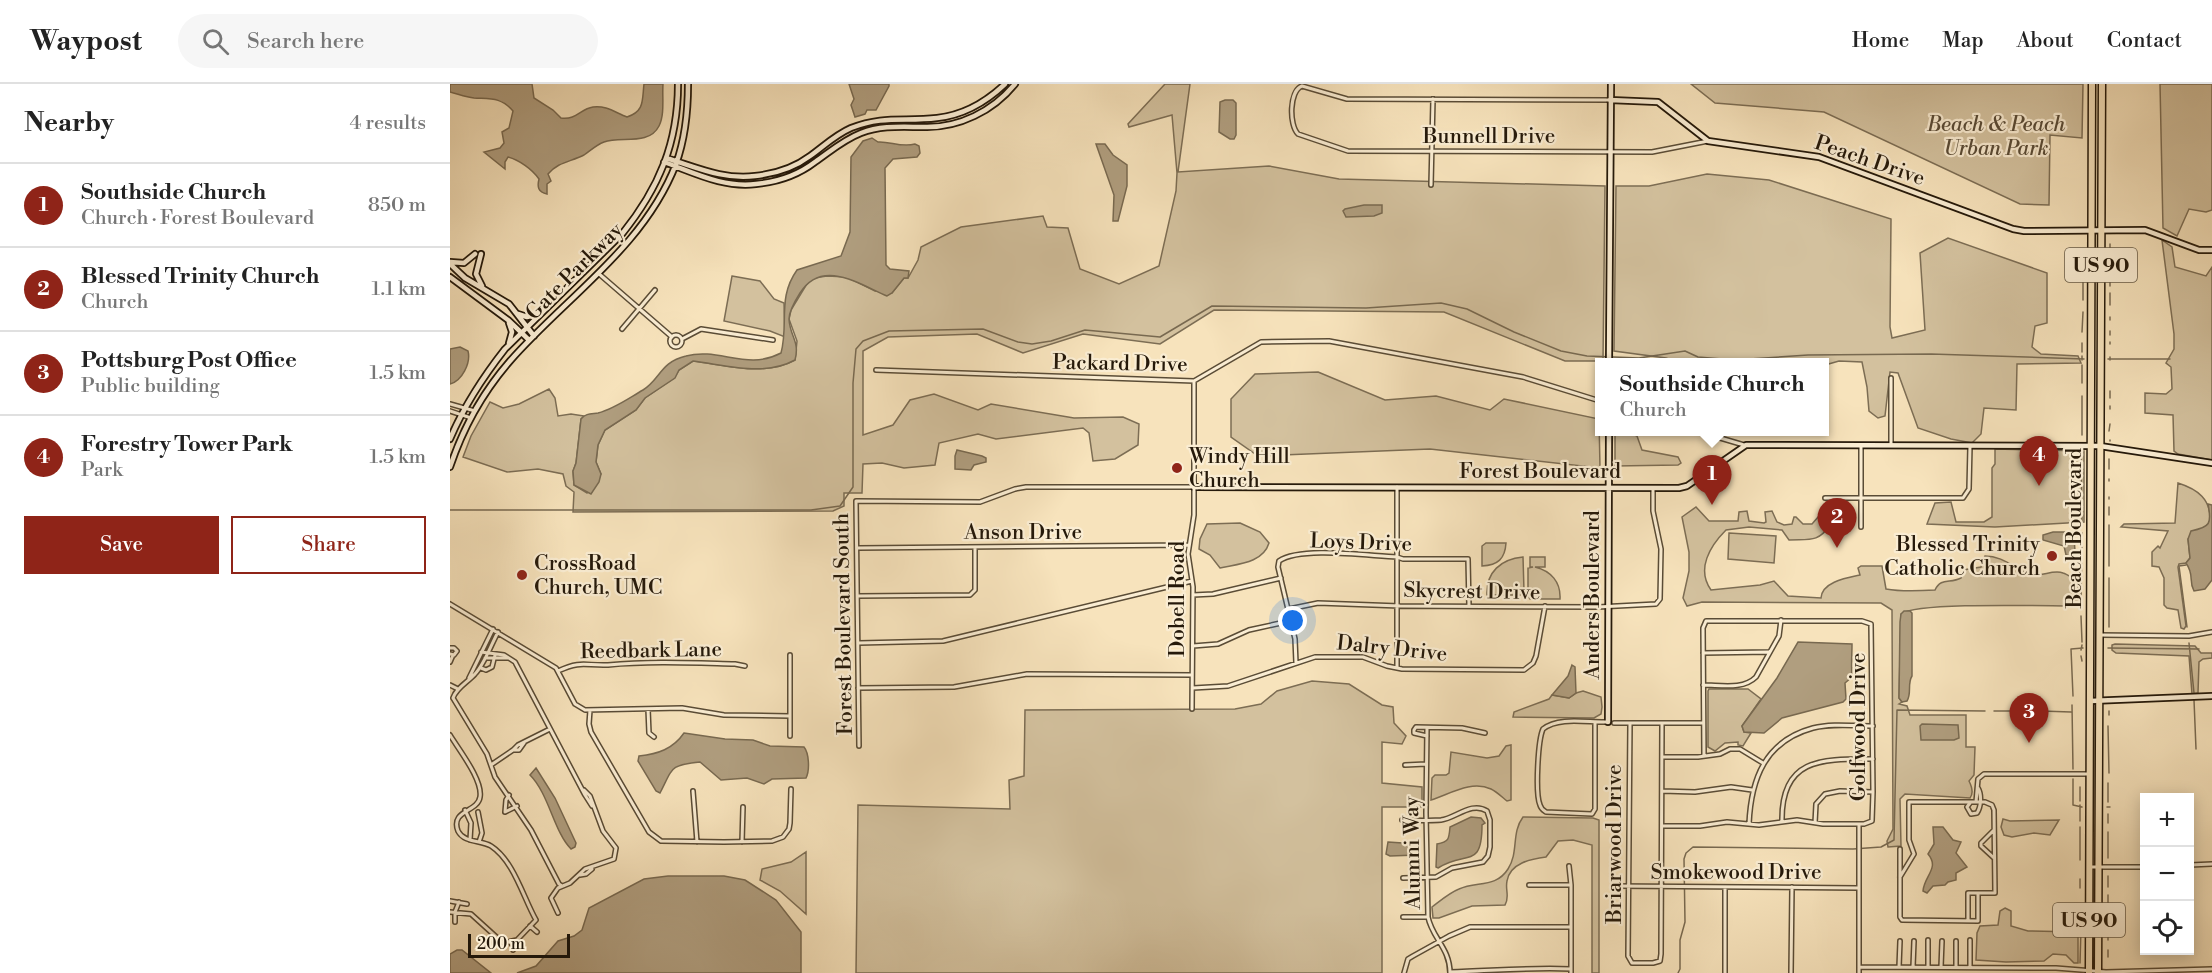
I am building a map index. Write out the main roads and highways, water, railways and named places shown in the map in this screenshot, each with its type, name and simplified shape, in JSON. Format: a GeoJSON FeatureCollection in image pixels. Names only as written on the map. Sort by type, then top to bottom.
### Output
{"type":"FeatureCollection","features":[{"type":"Feature","properties":{"kind":"highway","name":"Beach Boulevard"},"geometry":{"type":"LineString","coordinates":[[2089,971],[2092,84]]}},
{"type":"Feature","properties":{"kind":"highway","name":"US 90"},"geometry":{"type":"LineString","coordinates":[[2098,972],[2102,84]]}},
{"type":"Feature","properties":{"kind":"waterway"},"geometry":{"type":"LineString","coordinates":[[2110,244],[2110,250]]}},
{"type":"Feature","properties":{"kind":"waterway"},"geometry":{"type":"LineString","coordinates":[[2083,266],[2083,276]]}},
{"type":"Feature","properties":{"kind":"waterway"},"geometry":{"type":"LineString","coordinates":[[2110,279],[2110,286]]}},
{"type":"Feature","properties":{"kind":"waterway"},"geometry":{"type":"LineString","coordinates":[[2083,282],[2083,300]]}},
{"type":"Feature","properties":{"kind":"waterway"},"geometry":{"type":"LineString","coordinates":[[2110,293],[2110,305]]}},
{"type":"Feature","properties":{"kind":"waterway"},"geometry":{"type":"LineString","coordinates":[[450,510],[811,510],[840,506],[853,487],[853,383],[856,349],[863,341],[889,331],[983,329],[1018,342],[1032,344],[1051,341],[1085,330],[1160,337],[1212,306],[1366,308],[1441,303],[1467,309],[1514,332],[1561,351],[1587,356],[1639,358]]}},
{"type":"Feature","properties":{"kind":"waterway"},"geometry":{"type":"LineString","coordinates":[[2082,332],[2083,312]]}},
{"type":"Feature","properties":{"kind":"waterway"},"geometry":{"type":"LineString","coordinates":[[2082,343],[2082,352]]}},
{"type":"Feature","properties":{"kind":"waterway"},"geometry":{"type":"LineString","coordinates":[[1639,358],[1685,351],[1698,357],[1710,358]]}},
{"type":"Feature","properties":{"kind":"waterway"},"geometry":{"type":"LineString","coordinates":[[1764,358],[1808,355],[1931,354],[2084,359]]}},
{"type":"Feature","properties":{"kind":"waterway"},"geometry":{"type":"LineString","coordinates":[[2108,359],[2170,359]]}},
{"type":"Feature","properties":{"kind":"waterway"},"geometry":{"type":"LineString","coordinates":[[2082,365],[2082,383]]}},
{"type":"Feature","properties":{"kind":"waterway"},"geometry":{"type":"LineString","coordinates":[[2110,391],[2110,398]]}},
{"type":"Feature","properties":{"kind":"waterway"},"geometry":{"type":"LineString","coordinates":[[2082,396],[2082,435]]}},
{"type":"Feature","properties":{"kind":"waterway"},"geometry":{"type":"LineString","coordinates":[[2109,431],[2110,424]]}},
{"type":"Feature","properties":{"kind":"waterway"},"geometry":{"type":"LineString","coordinates":[[2081,454],[2082,524]]}},
{"type":"Feature","properties":{"kind":"waterway"},"geometry":{"type":"LineString","coordinates":[[2109,459],[2109,469]]}},
{"type":"Feature","properties":{"kind":"waterway"},"geometry":{"type":"LineString","coordinates":[[2109,507],[2109,515]]}},
{"type":"Feature","properties":{"kind":"waterway"},"geometry":{"type":"LineString","coordinates":[[2109,525],[2109,566]]}},
{"type":"Feature","properties":{"kind":"waterway"},"geometry":{"type":"LineString","coordinates":[[2081,602],[2082,533]]}},
{"type":"Feature","properties":{"kind":"waterway"},"geometry":{"type":"LineString","coordinates":[[2186,565],[2179,566],[2187,627]]}},
{"type":"Feature","properties":{"kind":"waterway"},"geometry":{"type":"LineString","coordinates":[[2109,578],[2109,627]]}},
{"type":"Feature","properties":{"kind":"waterway"},"geometry":{"type":"LineString","coordinates":[[2081,616],[2082,642]]}},
{"type":"Feature","properties":{"kind":"waterway"},"geometry":{"type":"LineString","coordinates":[[2189,643],[2194,693]]}},
{"type":"Feature","properties":{"kind":"waterway"},"geometry":{"type":"LineString","coordinates":[[2081,650],[2082,645]]}},
{"type":"Feature","properties":{"kind":"waterway"},"geometry":{"type":"LineString","coordinates":[[2073,696],[2071,649],[2083,648]]}},
{"type":"Feature","properties":{"kind":"waterway"},"geometry":{"type":"LineString","coordinates":[[2108,648],[2199,649]]}},
{"type":"Feature","properties":{"kind":"waterway"},"geometry":{"type":"LineString","coordinates":[[2081,656],[2082,661]]}},
{"type":"Feature","properties":{"kind":"waterway"},"geometry":{"type":"LineString","coordinates":[[2194,700],[2196,749]]}},
{"type":"Feature","properties":{"kind":"waterway"},"geometry":{"type":"LineString","coordinates":[[2072,705],[2073,769]]}},
{"type":"Feature","properties":{"kind":"waterway"},"geometry":{"type":"LineString","coordinates":[[1678,973],[1680,940],[1685,922],[1684,859],[1686,853],[1693,847],[1853,849],[1881,847],[1894,840],[1897,710],[1985,711]]}},
{"type":"Feature","properties":{"kind":"waterway"},"geometry":{"type":"LineString","coordinates":[[1994,711],[2030,711]]}},
{"type":"Feature","properties":{"kind":"waterway"},"geometry":{"type":"LineString","coordinates":[[2041,711],[2071,712]]}},
{"type":"Feature","properties":{"kind":"waterway"},"geometry":{"type":"LineString","coordinates":[[2108,726],[2109,773]]}},
{"type":"Feature","properties":{"kind":"waterway"},"geometry":{"type":"LineString","coordinates":[[2073,779],[2073,805],[2082,807]]}},
{"type":"Feature","properties":{"kind":"waterway"},"geometry":{"type":"LineString","coordinates":[[2108,783],[2108,802]]}},
{"type":"Feature","properties":{"kind":"waterway"},"geometry":{"type":"LineString","coordinates":[[2080,787],[2080,801]]}},
{"type":"Feature","properties":{"kind":"waterway"},"geometry":{"type":"LineString","coordinates":[[2080,805],[2080,821]]}},
{"type":"Feature","properties":{"kind":"waterway"},"geometry":{"type":"LineString","coordinates":[[2108,814],[2108,823]]}},
{"type":"Feature","properties":{"kind":"waterway"},"geometry":{"type":"LineString","coordinates":[[2080,827],[2080,860]]}},
{"type":"Feature","properties":{"kind":"waterway"},"geometry":{"type":"LineString","coordinates":[[2108,832],[2108,858]]}},
{"type":"Feature","properties":{"kind":"waterway"},"geometry":{"type":"LineString","coordinates":[[2108,876],[2108,887]]}},
{"type":"Feature","properties":{"kind":"waterway"},"geometry":{"type":"LineString","coordinates":[[2080,879],[2080,888]]}},
{"type":"Feature","properties":{"kind":"waterway"},"geometry":{"type":"LineString","coordinates":[[2108,895],[2108,917]]}},
{"type":"Feature","properties":{"kind":"waterway"},"geometry":{"type":"LineString","coordinates":[[2080,915],[2080,920]]}},
{"type":"Feature","properties":{"kind":"waterway"},"geometry":{"type":"LineString","coordinates":[[2108,927],[2108,940]]}},
{"type":"Feature","properties":{"kind":"waterway"},"geometry":{"type":"LineString","coordinates":[[2080,963],[2081,928]]}},
{"type":"Feature","properties":{"kind":"waterway"},"geometry":{"type":"LineString","coordinates":[[2108,950],[2108,957]]}},
{"type":"Feature","properties":{"kind":"place","name":"Windy Hill Church"},"geometry":{"type":"Point","coordinates":[1177,468]}},
{"type":"Feature","properties":{"kind":"place","name":"Forestry Tower Park"},"geometry":{"type":"Point","coordinates":[2039,486]}},
{"type":"Feature","properties":{"kind":"place","name":"Southside Church"},"geometry":{"type":"Point","coordinates":[1712,505]}},
{"type":"Feature","properties":{"kind":"place","name":"Blessed Trinity Church"},"geometry":{"type":"Point","coordinates":[1837,548]}},
{"type":"Feature","properties":{"kind":"place","name":"Blessed Trinity Catholic Church"},"geometry":{"type":"Point","coordinates":[2052,556]}},
{"type":"Feature","properties":{"kind":"place","name":"CrossRoad Church, UMC"},"geometry":{"type":"Point","coordinates":[522,575]}},
{"type":"Feature","properties":{"kind":"place","name":"Pottsburg Post Office"},"geometry":{"type":"Point","coordinates":[2029,743]}},
{"type":"Feature","properties":{"kind":"park label","name":"Beach & Peach Urban Park"},"geometry":{"type":"Point","coordinates":[1996,136]}}]}
